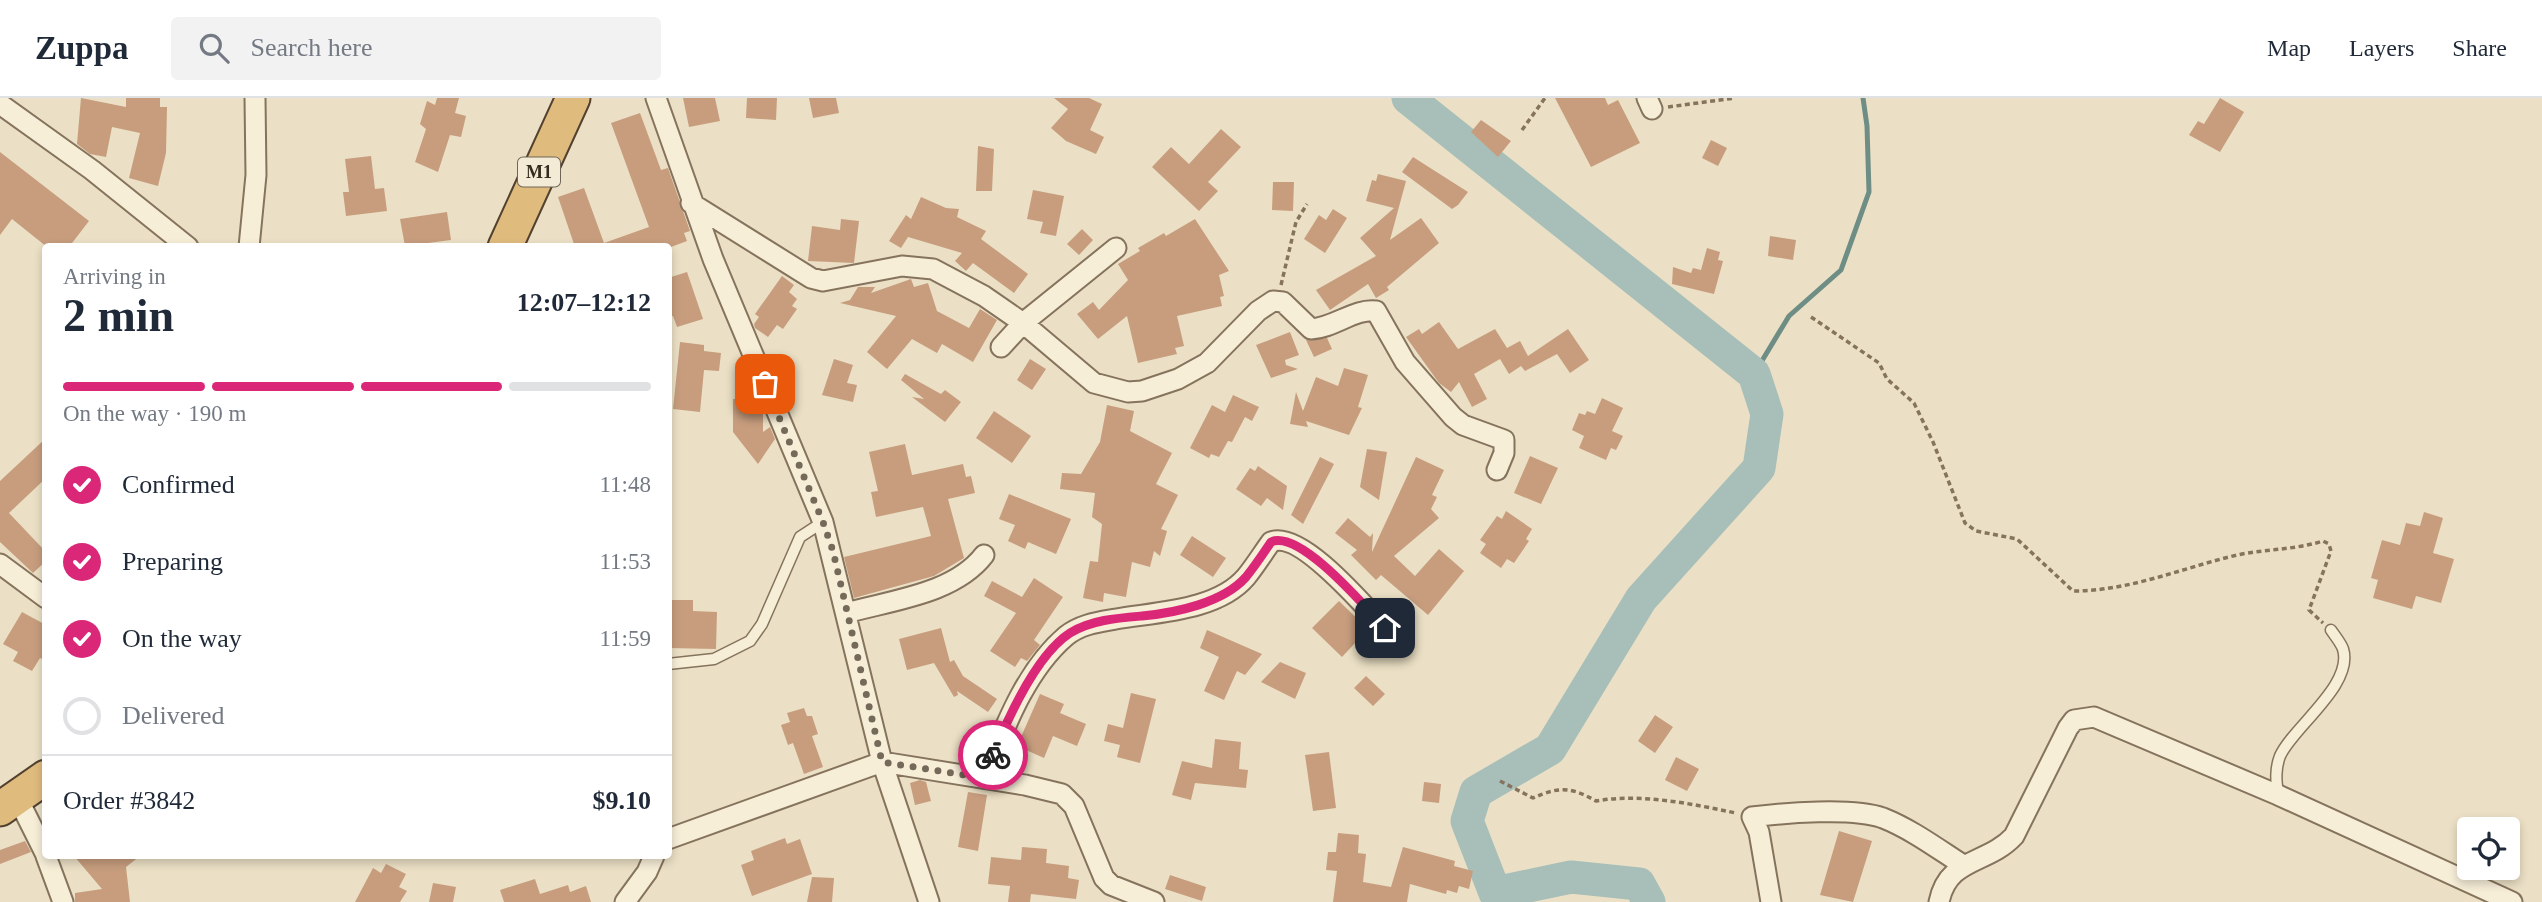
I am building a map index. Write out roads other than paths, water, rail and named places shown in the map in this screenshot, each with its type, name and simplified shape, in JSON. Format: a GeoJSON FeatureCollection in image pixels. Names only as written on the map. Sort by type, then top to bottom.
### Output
{"type":"FeatureCollection","features":[{"type":"Feature","properties":{"kind":"highway","name":"M1"},"geometry":{"type":"LineString","coordinates":[[507,243],[573,98]]}},
{"type":"Feature","properties":{"kind":"highway"},"geometry":{"type":"LineString","coordinates":[[9,804],[42,780]]}},
{"type":"Feature","properties":{"kind":"street"},"geometry":{"type":"LineString","coordinates":[[249,243],[256,175],[255,98]]}},
{"type":"Feature","properties":{"kind":"street"},"geometry":{"type":"LineString","coordinates":[[656,98],[691,204],[823,522],[882,762],[929,902]]}},
{"type":"Feature","properties":{"kind":"street"},"geometry":{"type":"LineString","coordinates":[[0,104],[92,170],[183,243]]}},
{"type":"Feature","properties":{"kind":"street"},"geometry":{"type":"LineString","coordinates":[[691,204],[811,278],[823,281],[902,266],[933,269],[984,296],[1023,323],[1094,383],[1114,390],[1142,391],[1178,379],[1207,363],[1268,302],[1283,302],[1311,329],[1334,325],[1363,312],[1376,311],[1382,317],[1405,362],[1453,417],[1463,425],[1504,440],[1504,453],[1497,470]]}},
{"type":"Feature","properties":{"kind":"street"},"geometry":{"type":"LineString","coordinates":[[1001,347],[1023,323],[1116,248]]}},
{"type":"Feature","properties":{"kind":"street"},"geometry":{"type":"LineString","coordinates":[[984,778],[1008,719],[1030,681],[1067,635],[1087,624],[1165,613],[1224,593],[1246,578],[1271,542],[1276,540],[1290,542],[1338,577],[1385,628]]}},
{"type":"Feature","properties":{"kind":"street"},"geometry":{"type":"LineString","coordinates":[[846,613],[953,582],[973,569],[984,555]]}},
{"type":"Feature","properties":{"kind":"street"},"geometry":{"type":"LineString","coordinates":[[0,564],[42,595]]}},
{"type":"Feature","properties":{"kind":"street"},"geometry":{"type":"LineString","coordinates":[[1939,902],[1942,887],[1950,875],[1964,865],[2003,849],[2014,836],[2067,728],[2074,720],[2094,717],[2278,795],[2512,902]]}},
{"type":"Feature","properties":{"kind":"street"},"geometry":{"type":"LineString","coordinates":[[672,838],[882,762],[1025,785],[1069,799],[1104,878],[1111,885],[1154,902]]}},
{"type":"Feature","properties":{"kind":"street"},"geometry":{"type":"LineString","coordinates":[[9,804],[42,849]]}},
{"type":"Feature","properties":{"kind":"street"},"geometry":{"type":"LineString","coordinates":[[1771,902],[1759,832],[1752,817],[1787,812],[1859,813],[1882,818],[1964,865]]}},
{"type":"Feature","properties":{"kind":"street"},"geometry":{"type":"LineString","coordinates":[[47,859],[63,902]]}},
{"type":"Feature","properties":{"kind":"street"},"geometry":{"type":"LineString","coordinates":[[625,902],[647,873],[653,859]]}},
{"type":"Feature","properties":{"kind":"lane"},"geometry":{"type":"LineString","coordinates":[[672,664],[714,659],[750,640],[762,624],[800,537],[823,522]]}},
{"type":"Feature","properties":{"kind":"lane"},"geometry":{"type":"LineString","coordinates":[[2278,795],[2275,774],[2281,755],[2330,692],[2343,668],[2343,650],[2331,630]]}},
{"type":"Feature","properties":{"kind":"waterway"},"geometry":{"type":"LineString","coordinates":[[1408,98],[1754,374],[1767,414],[1759,468],[1641,599],[1550,749],[1476,792],[1467,821],[1495,893],[1571,877],[1639,884],[1649,902]]}},
{"type":"Feature","properties":{"kind":"waterway"},"geometry":{"type":"LineString","coordinates":[[1754,374],[1789,316],[1841,270],[1869,192],[1867,126],[1863,98]]}}]}
